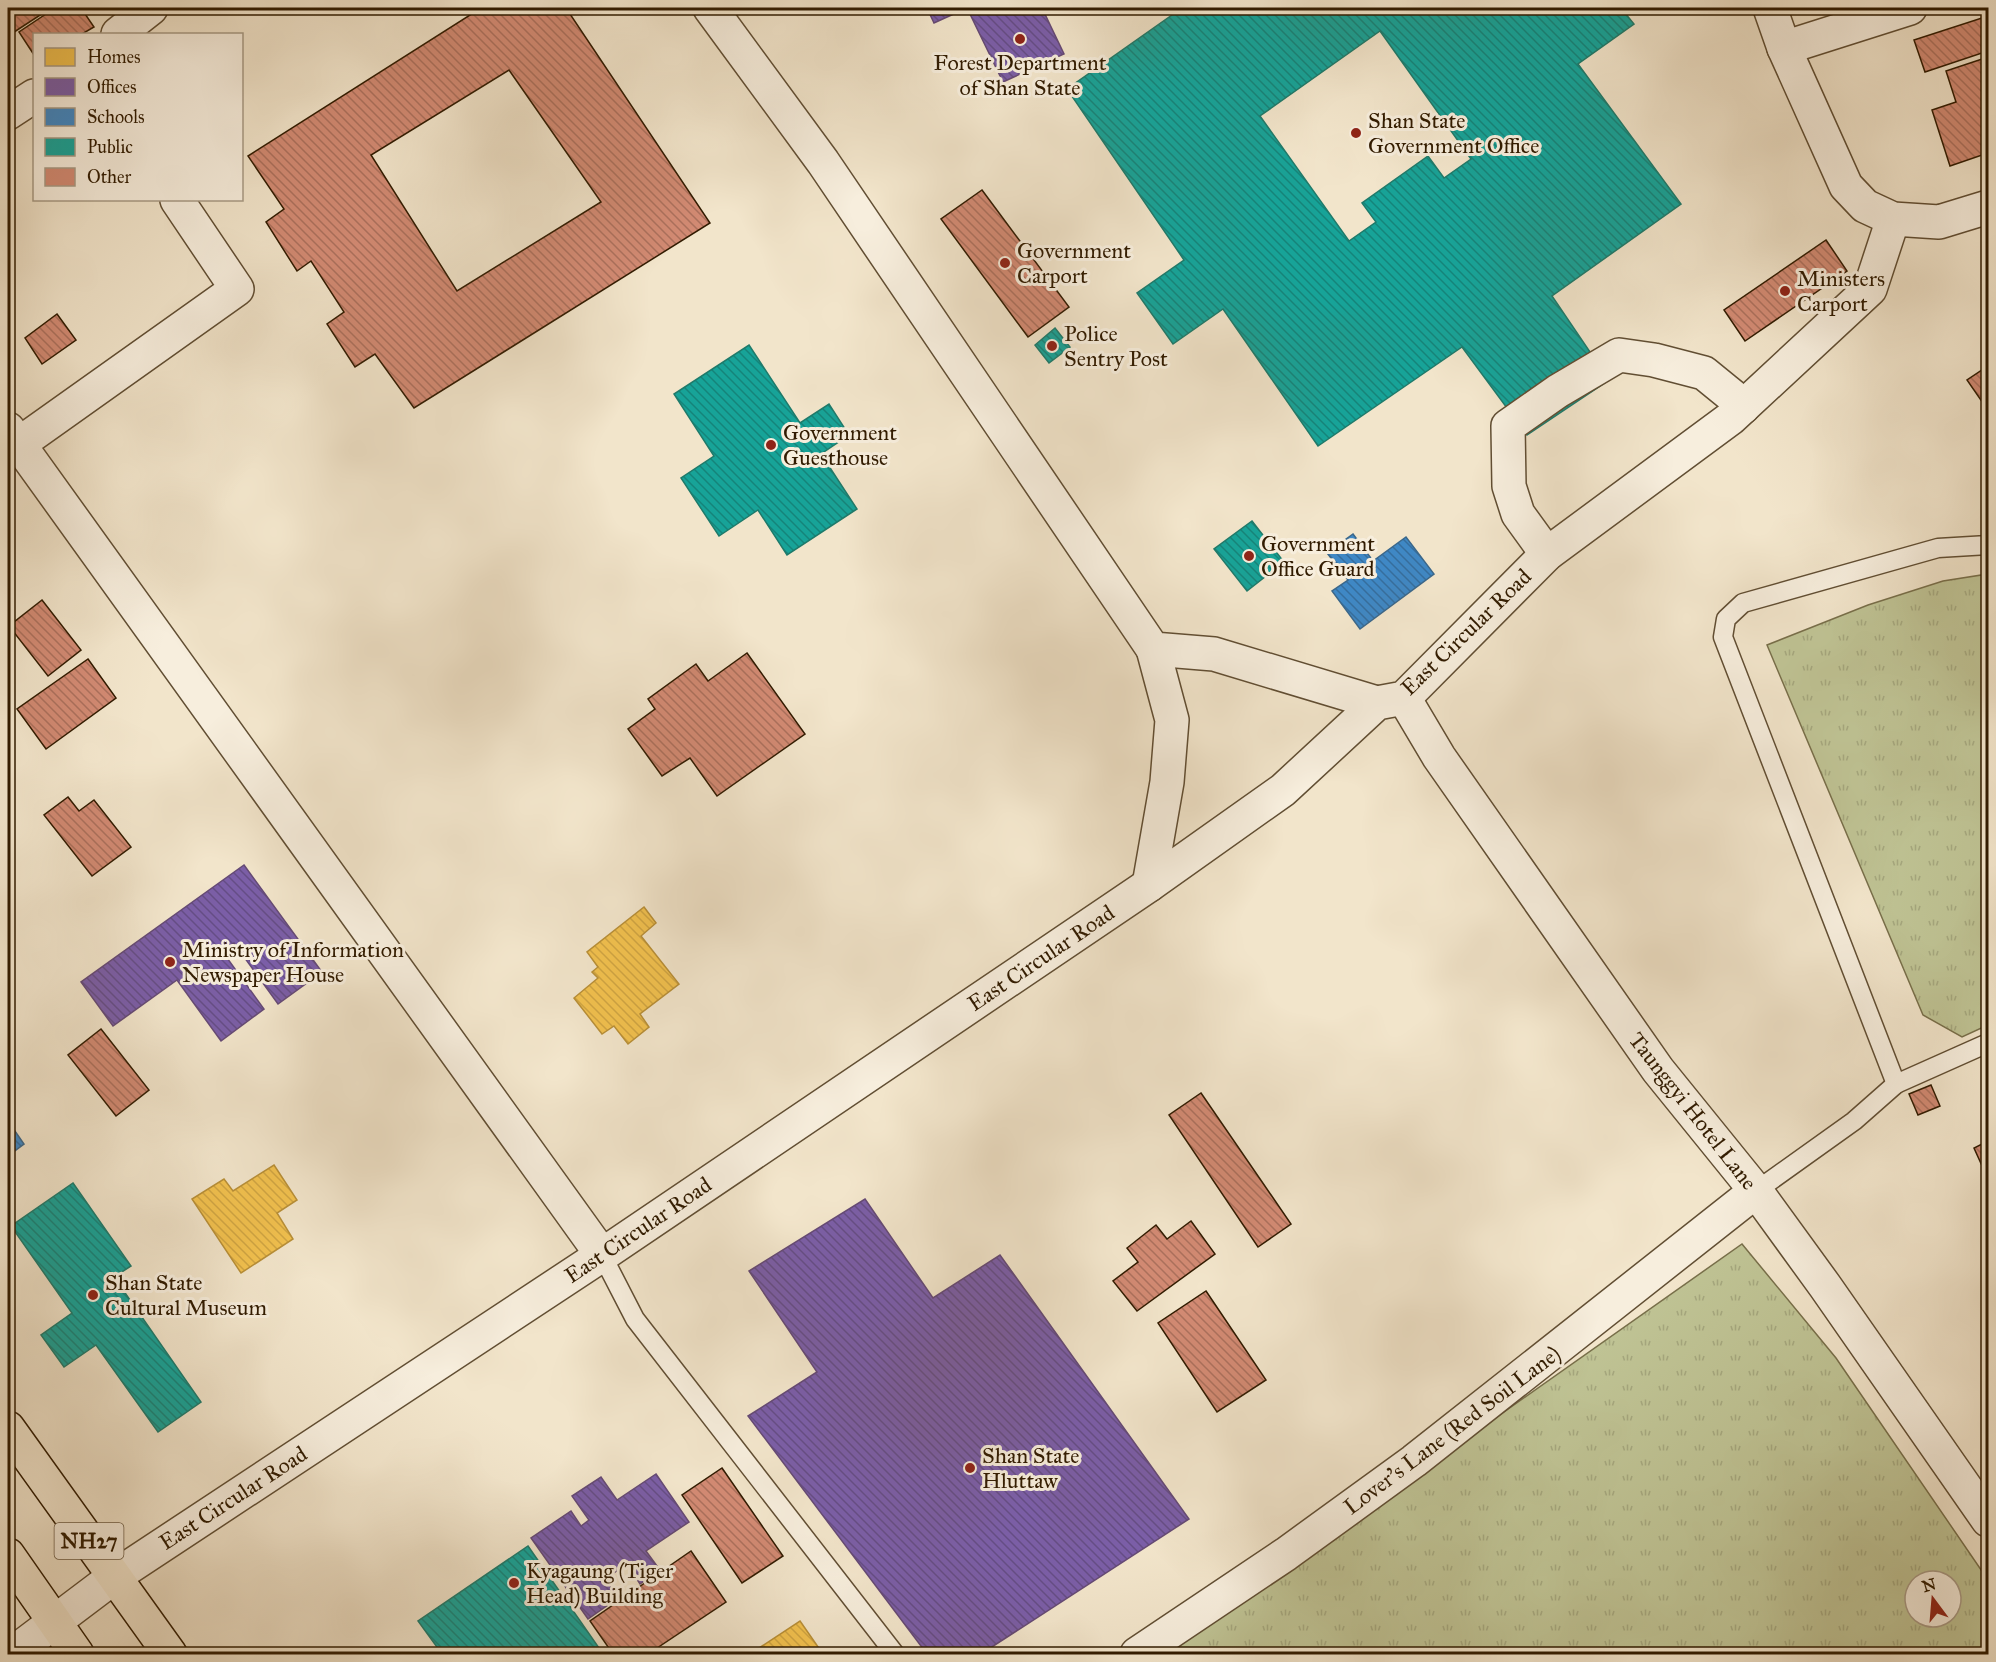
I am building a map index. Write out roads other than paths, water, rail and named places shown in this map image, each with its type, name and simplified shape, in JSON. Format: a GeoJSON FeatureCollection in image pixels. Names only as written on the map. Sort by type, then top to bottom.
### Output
{"type":"FeatureCollection","features":[{"type":"Feature","properties":{"kind":"highway","name":"NH27"},"geometry":{"type":"LineString","coordinates":[[8,1428],[170,1654]]}},
{"type":"Feature","properties":{"kind":"highway"},"geometry":{"type":"LineString","coordinates":[[8,1556],[77,1654]]}},
{"type":"Feature","properties":{"kind":"street"},"geometry":{"type":"LineString","coordinates":[[119,33],[151,8]]}},
{"type":"Feature","properties":{"kind":"street"},"geometry":{"type":"LineString","coordinates":[[710,8],[823,162],[1153,649],[1172,720],[1167,782],[1149,885]]}},
{"type":"Feature","properties":{"kind":"street"},"geometry":{"type":"LineString","coordinates":[[1770,8],[1784,48],[1846,186],[1864,206],[1893,219],[1939,222],[1989,207]]}},
{"type":"Feature","properties":{"kind":"street"},"geometry":{"type":"LineString","coordinates":[[1784,48],[1910,8]]}},
{"type":"Feature","properties":{"kind":"street"},"geometry":{"type":"LineString","coordinates":[[8,113],[33,97]]}},
{"type":"Feature","properties":{"kind":"street"},"geometry":{"type":"LineString","coordinates":[[178,201],[237,289],[13,436],[602,1255]]}},
{"type":"Feature","properties":{"kind":"street","name":"East Circular Road"},"geometry":{"type":"LineString","coordinates":[[12,1654],[114,1577],[602,1255],[1149,885],[1283,790],[1390,700],[1547,554],[1731,418],[1870,289],[1893,219]]}},
{"type":"Feature","properties":{"kind":"street"},"geometry":{"type":"LineString","coordinates":[[1547,554],[1518,514],[1509,486],[1508,426],[1558,391],[1619,355],[1654,360],[1704,373],[1743,407]]}},
{"type":"Feature","properties":{"kind":"street"},"geometry":{"type":"LineString","coordinates":[[1153,649],[1214,654],[1390,700]]}},
{"type":"Feature","properties":{"kind":"street","name":"Taunggyi Hotel Lane"},"geometry":{"type":"LineString","coordinates":[[1390,700],[1439,757],[1658,1070],[1756,1191],[1989,1520]]}},
{"type":"Feature","properties":{"kind":"street","name":"Lover's Lane (Red Soil Lane)"},"geometry":{"type":"LineString","coordinates":[[1137,1654],[1286,1554],[1414,1461],[1756,1191]]}},
{"type":"Feature","properties":{"kind":"lane"},"geometry":{"type":"LineString","coordinates":[[1896,1084],[1722,637],[1726,619],[1743,603],[1938,548],[1989,545]]}},
{"type":"Feature","properties":{"kind":"lane"},"geometry":{"type":"LineString","coordinates":[[1756,1191],[1854,1121],[1896,1084],[1989,1043]]}},
{"type":"Feature","properties":{"kind":"lane"},"geometry":{"type":"LineString","coordinates":[[602,1255],[635,1319],[895,1654]]}},
{"type":"Feature","properties":{"kind":"place","name":"Forest Department of Shan State"},"geometry":{"type":"Point","coordinates":[1020,39]}},
{"type":"Feature","properties":{"kind":"place","name":"Shan State Government Office"},"geometry":{"type":"Point","coordinates":[1356,133]}},
{"type":"Feature","properties":{"kind":"place","name":"Government Carport"},"geometry":{"type":"Point","coordinates":[1005,263]}},
{"type":"Feature","properties":{"kind":"place","name":"Ministers Carport"},"geometry":{"type":"Point","coordinates":[1785,291]}},
{"type":"Feature","properties":{"kind":"place","name":"Police Sentry Post"},"geometry":{"type":"Point","coordinates":[1052,346]}},
{"type":"Feature","properties":{"kind":"place","name":"Government Guesthouse"},"geometry":{"type":"Point","coordinates":[771,445]}},
{"type":"Feature","properties":{"kind":"place","name":"Government Office Guard"},"geometry":{"type":"Point","coordinates":[1249,556]}},
{"type":"Feature","properties":{"kind":"place","name":"Ministry of Information Newspaper House"},"geometry":{"type":"Point","coordinates":[170,962]}},
{"type":"Feature","properties":{"kind":"place","name":"Shan State Cultural Museum"},"geometry":{"type":"Point","coordinates":[93,1295]}},
{"type":"Feature","properties":{"kind":"place","name":"Shan State Hluttaw"},"geometry":{"type":"Point","coordinates":[970,1468]}},
{"type":"Feature","properties":{"kind":"place","name":"Kyagaung (Tiger Head) Building"},"geometry":{"type":"Point","coordinates":[514,1583]}}]}
